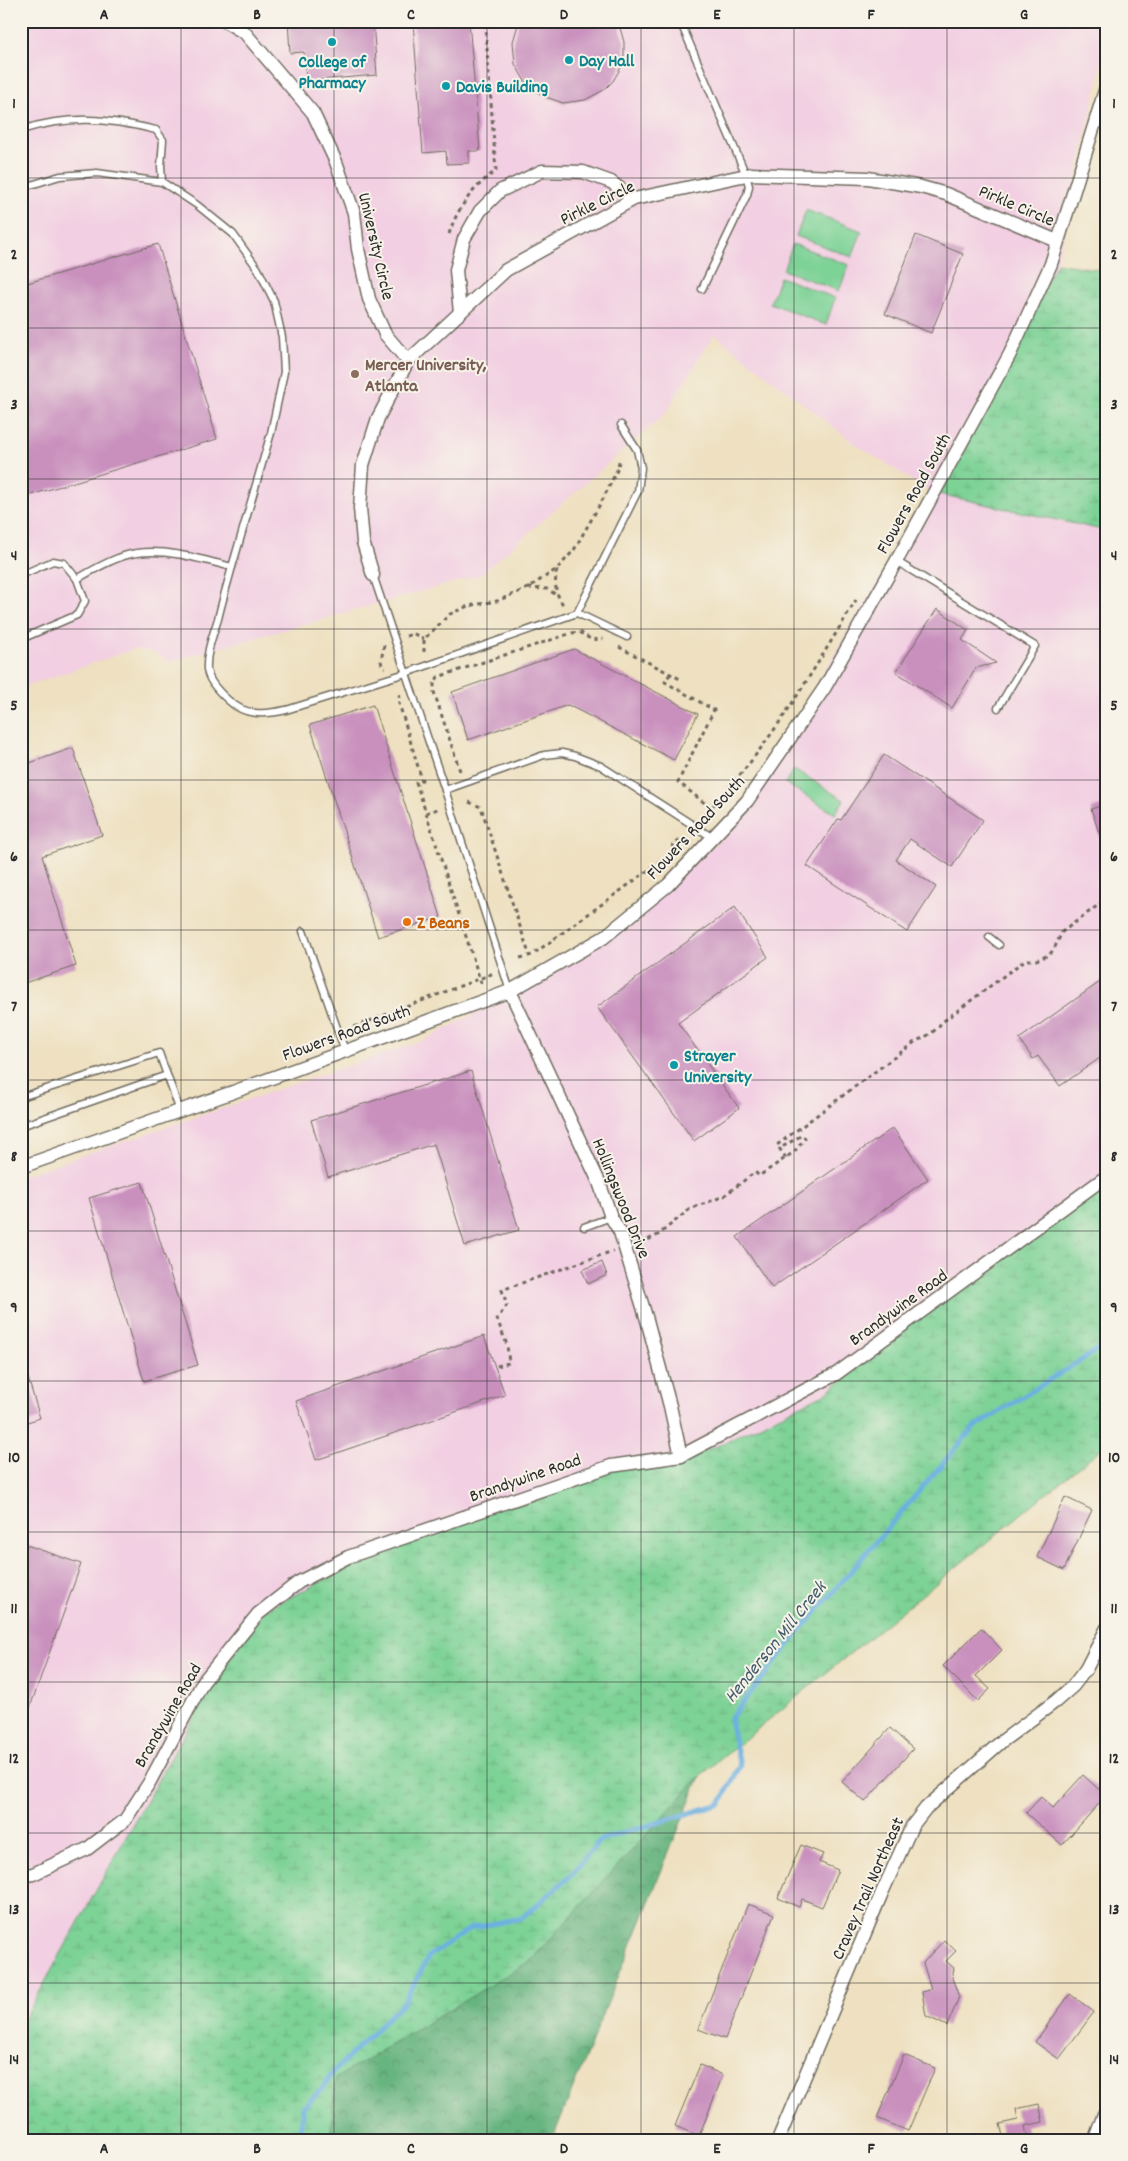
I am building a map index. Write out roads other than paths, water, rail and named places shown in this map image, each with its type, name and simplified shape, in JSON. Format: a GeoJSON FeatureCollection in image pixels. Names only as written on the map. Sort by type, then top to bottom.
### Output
{"type":"FeatureCollection","features":[{"type":"Feature","properties":{"kind":"street","name":"University Circle"},"geometry":{"type":"LineString","coordinates":[[225,21],[245,33],[313,114],[336,162],[354,213],[358,249],[369,300],[385,334],[408,362]]}},
{"type":"Feature","properties":{"kind":"street","name":"Flowers Road South"},"geometry":{"type":"LineString","coordinates":[[21,1167],[510,991],[603,938],[668,885],[747,801],[824,687],[1010,354],[1051,264],[1107,84]]}},
{"type":"Feature","properties":{"kind":"street"},"geometry":{"type":"LineString","coordinates":[[460,313],[456,270],[464,239],[480,211],[500,191],[542,171],[583,172],[611,182],[634,199]]}},
{"type":"Feature","properties":{"kind":"street","name":"Pirkle Circle"},"geometry":{"type":"LineString","coordinates":[[373,575],[362,533],[360,508],[363,465],[378,418],[408,362],[506,270],[634,199],[746,175],[810,175],[868,178],[921,187],[962,200],[1057,241]]}},
{"type":"Feature","properties":{"kind":"street","name":"Hollingswood Drive"},"geometry":{"type":"LineString","coordinates":[[510,991],[595,1173],[611,1216],[620,1232],[632,1266],[670,1406],[681,1456]]}},
{"type":"Feature","properties":{"kind":"street","name":"Brandywine Road"},"geometry":{"type":"LineString","coordinates":[[21,1876],[33,1874],[87,1849],[125,1820],[149,1783],[203,1682],[258,1614],[300,1582],[348,1557],[611,1466],[681,1456],[836,1374],[1107,1176]]}},
{"type":"Feature","properties":{"kind":"street","name":"Cravey Trail Northeast"},"geometry":{"type":"LineString","coordinates":[[778,2140],[877,1904],[912,1826],[926,1808],[1000,1742],[1056,1701],[1073,1686],[1086,1669],[1107,1628]]}},
{"type":"Feature","properties":{"kind":"street"},"geometry":{"type":"LineString","coordinates":[[1098,2140],[1096,2136],[1104,2114],[1107,2114]]}},
{"type":"Feature","properties":{"kind":"lane"},"geometry":{"type":"LineString","coordinates":[[680,21],[749,186],[747,195],[702,289]]}},
{"type":"Feature","properties":{"kind":"lane"},"geometry":{"type":"LineString","coordinates":[[21,130],[41,124],[81,119],[119,121],[156,130],[163,140],[162,182]]}},
{"type":"Feature","properties":{"kind":"lane"},"geometry":{"type":"LineString","coordinates":[[21,188],[60,176],[97,173],[162,182],[197,205],[233,234],[258,269],[274,302],[282,337],[284,372],[271,433],[210,646],[207,669],[212,683],[221,695],[235,706],[254,714],[270,714],[406,673],[577,613],[638,491],[641,468],[637,450],[621,425]]}},
{"type":"Feature","properties":{"kind":"lane"},"geometry":{"type":"LineString","coordinates":[[77,579],[98,567],[135,553],[172,552],[232,567]]}},
{"type":"Feature","properties":{"kind":"lane"},"geometry":{"type":"LineString","coordinates":[[21,575],[53,561],[64,563],[77,579],[85,601],[77,615],[21,639]]}},
{"type":"Feature","properties":{"kind":"lane"},"geometry":{"type":"LineString","coordinates":[[896,561],[1035,646],[998,708]]}},
{"type":"Feature","properties":{"kind":"lane"},"geometry":{"type":"LineString","coordinates":[[373,575],[446,790],[510,991]]}},
{"type":"Feature","properties":{"kind":"lane"},"geometry":{"type":"LineString","coordinates":[[577,613],[627,637]]}},
{"type":"Feature","properties":{"kind":"lane"},"geometry":{"type":"LineString","coordinates":[[446,790],[544,755],[562,753],[601,766],[713,838]]}},
{"type":"Feature","properties":{"kind":"lane"},"geometry":{"type":"LineString","coordinates":[[303,931],[346,1051]]}},
{"type":"Feature","properties":{"kind":"lane"},"geometry":{"type":"LineString","coordinates":[[989,938],[999,945]]}},
{"type":"Feature","properties":{"kind":"lane"},"geometry":{"type":"LineString","coordinates":[[21,1098],[159,1053],[180,1111]]}},
{"type":"Feature","properties":{"kind":"lane"},"geometry":{"type":"LineString","coordinates":[[21,1126],[167,1075]]}},
{"type":"Feature","properties":{"kind":"lane"},"geometry":{"type":"LineString","coordinates":[[584,1227],[611,1216]]}},
{"type":"Feature","properties":{"kind":"waterway","name":"Henderson Mill Creek"},"geometry":{"type":"LineString","coordinates":[[299,2140],[303,2107],[321,2090],[335,2070],[404,2002],[429,1956],[471,1928],[522,1918],[571,1875],[600,1840],[720,1804],[740,1766],[730,1719],[793,1639],[973,1428],[1107,1344]]}},
{"type":"Feature","properties":{"kind":"place","name":"College of Pharmacy"},"geometry":{"type":"Point","coordinates":[332,42]}},
{"type":"Feature","properties":{"kind":"place","name":"Day Hall"},"geometry":{"type":"Point","coordinates":[569,60]}},
{"type":"Feature","properties":{"kind":"place","name":"Davis Building"},"geometry":{"type":"Point","coordinates":[446,86]}},
{"type":"Feature","properties":{"kind":"place","name":"Mercer University, Atlanta"},"geometry":{"type":"Point","coordinates":[355,374]}},
{"type":"Feature","properties":{"kind":"place","name":"Z Beans"},"geometry":{"type":"Point","coordinates":[407,922]}},
{"type":"Feature","properties":{"kind":"place","name":"Strayer University"},"geometry":{"type":"Point","coordinates":[674,1065]}}]}
